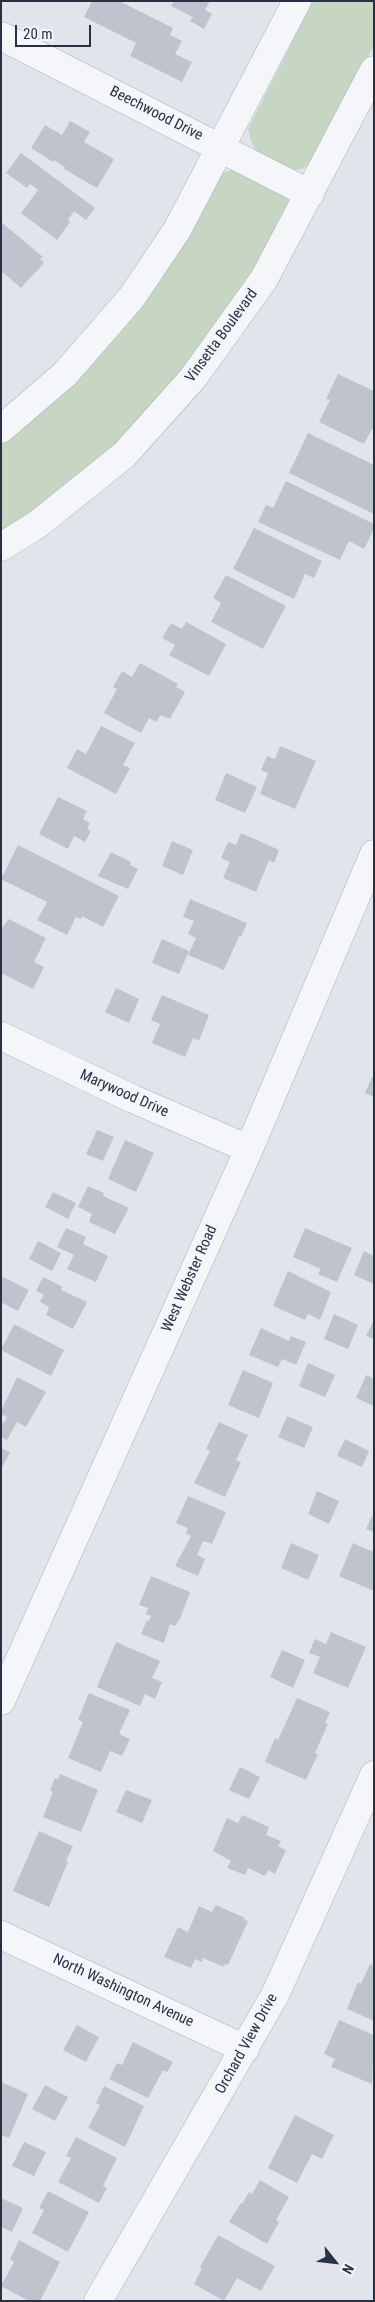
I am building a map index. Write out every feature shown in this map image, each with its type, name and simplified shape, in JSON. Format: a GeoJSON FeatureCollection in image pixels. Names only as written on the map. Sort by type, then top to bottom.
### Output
{"type":"FeatureCollection","features":[{"type":"Feature","properties":{"kind":"street"},"geometry":{"type":"LineString","coordinates":[[1,429],[65,374],[132,297],[177,230],[297,1]]}},
{"type":"Feature","properties":{"kind":"street","name":"Beechwood Drive"},"geometry":{"type":"LineString","coordinates":[[1,36],[222,147],[310,194]]}},
{"type":"Feature","properties":{"kind":"street","name":"Vinsetta Boulevard"},"geometry":{"type":"LineString","coordinates":[[1,547],[38,524],[124,455],[193,378],[264,279],[374,70]]}},
{"type":"Feature","properties":{"kind":"street","name":"West Webster Road"},"geometry":{"type":"LineString","coordinates":[[1,1701],[249,1149],[374,854]]}},
{"type":"Feature","properties":{"kind":"street","name":"Marywood Drive"},"geometry":{"type":"LineString","coordinates":[[1,1036],[133,1099],[249,1149]]}},
{"type":"Feature","properties":{"kind":"street","name":"Orchard View Drive"},"geometry":{"type":"LineString","coordinates":[[98,2301],[245,2049],[288,1968],[374,1775]]}},
{"type":"Feature","properties":{"kind":"street","name":"North Washington Avenue"},"geometry":{"type":"LineString","coordinates":[[1,1935],[245,2049]]}},
{"type":"Feature","properties":{"kind":"green space"},"geometry":{"type":"Polygon","coordinates":[[[313,1],[374,1],[374,45],[334,124],[310,164],[302,169],[292,170],[256,151],[248,129],[313,1]]]}},
{"type":"Feature","properties":{"kind":"green space"},"geometry":{"type":"Polygon","coordinates":[[[235,169],[287,197],[290,203],[288,215],[202,351],[110,450],[1,536],[1,444],[188,236],[223,173],[235,169]]]}},
{"type":"Feature","properties":{"kind":"building"},"geometry":{"type":"Polygon","coordinates":[[[92,1],[119,1],[173,28],[170,35],[182,41],[175,54],[192,62],[182,82],[130,56],[136,43],[84,17],[92,1]]]}},
{"type":"Feature","properties":{"kind":"building"},"geometry":{"type":"Polygon","coordinates":[[[174,1],[210,1],[205,10],[212,14],[204,29],[190,21],[193,17],[171,6],[174,1]]]}},
{"type":"Feature","properties":{"kind":"building"},"geometry":{"type":"Polygon","coordinates":[[[70,121],[90,132],[84,142],[114,159],[97,188],[64,169],[65,167],[54,160],[53,162],[31,148],[45,125],[62,135],[70,121]]]}},
{"type":"Feature","properties":{"kind":"building"},"geometry":{"type":"Polygon","coordinates":[[[21,153],[95,208],[86,220],[74,211],[68,220],[70,222],[57,240],[21,213],[38,190],[30,184],[27,188],[6,173],[21,153]]]}},
{"type":"Feature","properties":{"kind":"building"},"geometry":{"type":"Polygon","coordinates":[[[1,222],[43,257],[40,259],[44,263],[21,288],[1,271],[1,222]]]}},
{"type":"Feature","properties":{"kind":"building"},"geometry":{"type":"Polygon","coordinates":[[[338,374],[374,391],[374,430],[372,429],[364,444],[319,422],[330,400],[326,399],[338,374]]]}},
{"type":"Feature","properties":{"kind":"building"},"geometry":{"type":"Polygon","coordinates":[[[308,433],[374,465],[374,514],[289,473],[308,433]]]}},
{"type":"Feature","properties":{"kind":"building"},"geometry":{"type":"Polygon","coordinates":[[[286,481],[374,524],[374,529],[364,549],[349,541],[340,560],[258,522],[266,505],[273,508],[286,481]]]}},
{"type":"Feature","properties":{"kind":"building"},"geometry":{"type":"Polygon","coordinates":[[[254,528],[322,561],[314,578],[305,574],[294,599],[233,569],[254,528]]]}},
{"type":"Feature","properties":{"kind":"building"},"geometry":{"type":"Polygon","coordinates":[[[226,575],[286,606],[263,649],[211,622],[221,603],[213,598],[226,575]]]}},
{"type":"Feature","properties":{"kind":"building"},"geometry":{"type":"Polygon","coordinates":[[[186,622],[226,644],[209,676],[169,655],[175,645],[162,638],[171,623],[182,629],[186,622]]]}},
{"type":"Feature","properties":{"kind":"building"},"geometry":{"type":"Polygon","coordinates":[[[140,663],[178,684],[176,687],[185,692],[170,719],[161,715],[156,722],[149,718],[141,733],[104,713],[117,689],[113,687],[122,671],[132,677],[140,663]]]}},
{"type":"Feature","properties":{"kind":"building"},"geometry":{"type":"Polygon","coordinates":[[[101,726],[135,743],[123,765],[130,768],[116,794],[67,768],[77,749],[86,754],[101,726]]]}},
{"type":"Feature","properties":{"kind":"building"},"geometry":{"type":"Polygon","coordinates":[[[280,746],[316,761],[295,809],[260,794],[268,773],[261,770],[267,756],[275,759],[280,746]]]}},
{"type":"Feature","properties":{"kind":"building"},"geometry":{"type":"Polygon","coordinates":[[[226,773],[257,787],[245,813],[215,800],[226,773]]]}},
{"type":"Feature","properties":{"kind":"building"},"geometry":{"type":"Polygon","coordinates":[[[58,797],[87,811],[83,819],[90,823],[87,829],[91,831],[85,842],[74,836],[68,849],[39,834],[58,797]]]}},
{"type":"Feature","properties":{"kind":"building"},"geometry":{"type":"Polygon","coordinates":[[[241,833],[279,850],[274,863],[269,860],[256,892],[223,878],[230,862],[221,858],[228,842],[236,845],[241,833]]]}},
{"type":"Feature","properties":{"kind":"building"},"geometry":{"type":"Polygon","coordinates":[[[172,841],[193,850],[183,875],[162,866],[172,841]]]}},
{"type":"Feature","properties":{"kind":"building"},"geometry":{"type":"Polygon","coordinates":[[[18,845],[119,896],[103,927],[82,916],[81,919],[76,917],[67,935],[37,920],[47,902],[1,879],[18,845]]]}},
{"type":"Feature","properties":{"kind":"building"},"geometry":{"type":"Polygon","coordinates":[[[111,852],[131,862],[130,865],[138,869],[128,889],[98,876],[111,852]]]}},
{"type":"Feature","properties":{"kind":"building"},"geometry":{"type":"Polygon","coordinates":[[[190,899],[247,923],[224,970],[188,955],[196,938],[188,934],[194,921],[183,917],[190,899]]]}},
{"type":"Feature","properties":{"kind":"building"},"geometry":{"type":"Polygon","coordinates":[[[9,919],[46,938],[34,962],[44,967],[33,989],[1,973],[1,929],[9,919]]]}},
{"type":"Feature","properties":{"kind":"building"},"geometry":{"type":"Polygon","coordinates":[[[162,939],[189,951],[179,974],[152,963],[162,939]]]}},
{"type":"Feature","properties":{"kind":"building"},"geometry":{"type":"Polygon","coordinates":[[[116,988],[139,999],[129,1023],[105,1012],[116,988]]]}},
{"type":"Feature","properties":{"kind":"building"},"geometry":{"type":"Polygon","coordinates":[[[162,995],[209,1015],[199,1041],[193,1038],[185,1057],[152,1043],[160,1024],[151,1020],[162,995]]]}},
{"type":"Feature","properties":{"kind":"building"},"geometry":{"type":"Polygon","coordinates":[[[372,1077],[374,1078],[374,1097],[365,1093],[372,1077]]]}},
{"type":"Feature","properties":{"kind":"building"},"geometry":{"type":"Polygon","coordinates":[[[97,1130],[114,1137],[103,1161],[86,1154],[97,1130]]]}},
{"type":"Feature","properties":{"kind":"building"},"geometry":{"type":"Polygon","coordinates":[[[125,1140],[154,1153],[136,1192],[108,1179],[125,1140]]]}},
{"type":"Feature","properties":{"kind":"building"},"geometry":{"type":"Polygon","coordinates":[[[88,1186],[104,1193],[103,1196],[129,1208],[115,1234],[89,1222],[92,1214],[78,1207],[88,1186]]]}},
{"type":"Feature","properties":{"kind":"building"},"geometry":{"type":"Polygon","coordinates":[[[53,1192],[76,1203],[68,1219],[45,1207],[53,1192]]]}},
{"type":"Feature","properties":{"kind":"building"},"geometry":{"type":"Polygon","coordinates":[[[66,1228],[86,1237],[83,1244],[108,1256],[96,1282],[67,1269],[74,1255],[57,1247],[66,1228]]]}},
{"type":"Feature","properties":{"kind":"building"},"geometry":{"type":"Polygon","coordinates":[[[305,1228],[352,1248],[337,1282],[318,1274],[321,1269],[293,1257],[305,1228]]]}},
{"type":"Feature","properties":{"kind":"building"},"geometry":{"type":"Polygon","coordinates":[[[38,1241],[61,1253],[52,1271],[29,1259],[38,1241]]]}},
{"type":"Feature","properties":{"kind":"building"},"geometry":{"type":"Polygon","coordinates":[[[364,1251],[374,1256],[374,1284],[354,1275],[364,1251]]]}},
{"type":"Feature","properties":{"kind":"building"},"geometry":{"type":"Polygon","coordinates":[[[288,1271],[331,1292],[320,1320],[308,1314],[305,1320],[273,1306],[288,1271]]]}},
{"type":"Feature","properties":{"kind":"building"},"geometry":{"type":"Polygon","coordinates":[[[1,1276],[29,1290],[18,1311],[1,1302],[1,1276]]]}},
{"type":"Feature","properties":{"kind":"building"},"geometry":{"type":"Polygon","coordinates":[[[43,1277],[63,1287],[61,1290],[87,1302],[73,1329],[46,1315],[49,1307],[40,1302],[44,1295],[36,1291],[43,1277]]]}},
{"type":"Feature","properties":{"kind":"building"},"geometry":{"type":"Polygon","coordinates":[[[334,1314],[358,1325],[348,1349],[324,1339],[334,1314]]]}},
{"type":"Feature","properties":{"kind":"building"},"geometry":{"type":"Polygon","coordinates":[[[374,1319],[374,1339],[366,1336],[374,1319]]]}},
{"type":"Feature","properties":{"kind":"building"},"geometry":{"type":"Polygon","coordinates":[[[14,1324],[64,1350],[51,1376],[1,1350],[14,1324]]]}},
{"type":"Feature","properties":{"kind":"building"},"geometry":{"type":"Polygon","coordinates":[[[261,1328],[289,1341],[291,1336],[306,1342],[296,1365],[282,1359],[278,1367],[249,1355],[261,1328]]]}},
{"type":"Feature","properties":{"kind":"building"},"geometry":{"type":"Polygon","coordinates":[[[308,1363],[335,1375],[325,1397],[299,1386],[308,1363]]]}},
{"type":"Feature","properties":{"kind":"building"},"geometry":{"type":"Polygon","coordinates":[[[243,1370],[273,1383],[259,1418],[228,1405],[243,1370]]]}},
{"type":"Feature","properties":{"kind":"building"},"geometry":{"type":"Polygon","coordinates":[[[366,1375],[374,1379],[374,1406],[356,1398],[366,1375]]]}},
{"type":"Feature","properties":{"kind":"building"},"geometry":{"type":"Polygon","coordinates":[[[17,1377],[46,1392],[26,1427],[17,1422],[7,1440],[1,1437],[1,1421],[4,1423],[7,1417],[1,1414],[1,1411],[17,1377]]]}},
{"type":"Feature","properties":{"kind":"building"},"geometry":{"type":"Polygon","coordinates":[[[287,1416],[313,1427],[304,1448],[278,1437],[287,1416]]]}},
{"type":"Feature","properties":{"kind":"building"},"geometry":{"type":"Polygon","coordinates":[[[219,1422],[248,1435],[236,1460],[241,1462],[225,1497],[194,1483],[210,1451],[206,1449],[219,1422]]]}},
{"type":"Feature","properties":{"kind":"building"},"geometry":{"type":"Polygon","coordinates":[[[345,1439],[369,1451],[362,1467],[337,1456],[345,1439]]]}},
{"type":"Feature","properties":{"kind":"building"},"geometry":{"type":"Polygon","coordinates":[[[1,1448],[10,1452],[1,1470],[1,1448]]]}},
{"type":"Feature","properties":{"kind":"building"},"geometry":{"type":"Polygon","coordinates":[[[317,1491],[339,1501],[329,1524],[308,1514],[317,1491]]]}},
{"type":"Feature","properties":{"kind":"building"},"geometry":{"type":"Polygon","coordinates":[[[188,1496],[226,1512],[212,1544],[203,1541],[197,1555],[205,1559],[198,1576],[175,1566],[191,1536],[186,1533],[188,1528],[176,1523],[188,1496]]]}},
{"type":"Feature","properties":{"kind":"building"},"geometry":{"type":"Polygon","coordinates":[[[372,1516],[374,1517],[374,1532],[366,1529],[372,1516]]]}},
{"type":"Feature","properties":{"kind":"building"},"geometry":{"type":"Polygon","coordinates":[[[291,1543],[319,1555],[308,1580],[281,1568],[291,1543]]]}},
{"type":"Feature","properties":{"kind":"building"},"geometry":{"type":"Polygon","coordinates":[[[353,1543],[374,1552],[374,1591],[339,1576],[353,1543]]]}},
{"type":"Feature","properties":{"kind":"building"},"geometry":{"type":"Polygon","coordinates":[[[151,1576],[190,1592],[180,1619],[175,1626],[170,1624],[164,1643],[141,1634],[147,1620],[149,1621],[151,1616],[146,1614],[148,1608],[139,1605],[151,1576]]]}},
{"type":"Feature","properties":{"kind":"building"},"geometry":{"type":"Polygon","coordinates":[[[331,1632],[366,1647],[348,1688],[313,1673],[320,1657],[309,1653],[315,1639],[326,1644],[331,1632]]]}},
{"type":"Feature","properties":{"kind":"building"},"geometry":{"type":"Polygon","coordinates":[[[116,1642],[160,1661],[152,1678],[162,1682],[155,1699],[145,1694],[140,1706],[97,1687],[116,1642]]]}},
{"type":"Feature","properties":{"kind":"building"},"geometry":{"type":"Polygon","coordinates":[[[282,1650],[305,1660],[293,1688],[270,1677],[282,1650]]]}},
{"type":"Feature","properties":{"kind":"building"},"geometry":{"type":"Polygon","coordinates":[[[89,1693],[130,1710],[119,1734],[130,1739],[122,1756],[110,1751],[101,1772],[68,1758],[83,1722],[78,1720],[89,1693]]]}},
{"type":"Feature","properties":{"kind":"building"},"geometry":{"type":"Polygon","coordinates":[[[297,1698],[330,1712],[325,1723],[328,1724],[315,1753],[318,1754],[306,1780],[265,1762],[275,1738],[278,1740],[297,1698]]]}},
{"type":"Feature","properties":{"kind":"building"},"geometry":{"type":"Polygon","coordinates":[[[240,1767],[260,1777],[249,1799],[229,1790],[240,1767]]]}},
{"type":"Feature","properties":{"kind":"building"},"geometry":{"type":"Polygon","coordinates":[[[60,1774],[98,1790],[81,1832],[43,1817],[53,1792],[50,1790],[55,1778],[58,1779],[60,1774]]]}},
{"type":"Feature","properties":{"kind":"building"},"geometry":{"type":"Polygon","coordinates":[[[126,1790],[152,1800],[142,1823],[116,1812],[126,1790]]]}},
{"type":"Feature","properties":{"kind":"building"},"geometry":{"type":"Polygon","coordinates":[[[242,1815],[269,1827],[266,1835],[281,1841],[278,1846],[286,1850],[275,1874],[268,1870],[265,1876],[248,1868],[245,1875],[227,1868],[231,1861],[213,1851],[227,1818],[238,1823],[242,1815]]]}},
{"type":"Feature","properties":{"kind":"building"},"geometry":{"type":"Polygon","coordinates":[[[39,1831],[73,1846],[49,1907],[13,1891],[39,1831]]]}},
{"type":"Feature","properties":{"kind":"building"},"geometry":{"type":"Polygon","coordinates":[[[216,1905],[248,1921],[228,1965],[225,1964],[224,1967],[203,1958],[202,1962],[195,1959],[191,1968],[164,1957],[178,1927],[188,1932],[199,1906],[212,1912],[216,1905]]]}},
{"type":"Feature","properties":{"kind":"building"},"geometry":{"type":"Polygon","coordinates":[[[370,1964],[374,1966],[374,2021],[347,2009],[358,1982],[361,1984],[370,1964]]]}},
{"type":"Feature","properties":{"kind":"building"},"geometry":{"type":"Polygon","coordinates":[[[339,2020],[374,2035],[372,2084],[331,2067],[335,2059],[324,2054],[339,2020]]]}},
{"type":"Feature","properties":{"kind":"building"},"geometry":{"type":"Polygon","coordinates":[[[77,2025],[99,2037],[86,2062],[63,2050],[77,2025]]]}},
{"type":"Feature","properties":{"kind":"building"},"geometry":{"type":"Polygon","coordinates":[[[133,2042],[173,2062],[167,2072],[163,2070],[148,2098],[109,2079],[117,2063],[122,2065],[133,2042]]]}},
{"type":"Feature","properties":{"kind":"building"},"geometry":{"type":"Polygon","coordinates":[[[1,2082],[28,2094],[9,2138],[1,2135],[1,2082]]]}},
{"type":"Feature","properties":{"kind":"building"},"geometry":{"type":"Polygon","coordinates":[[[45,2085],[68,2097],[55,2121],[32,2109],[45,2085]]]}},
{"type":"Feature","properties":{"kind":"building"},"geometry":{"type":"Polygon","coordinates":[[[104,2086],[144,2106],[125,2147],[88,2128],[100,2105],[96,2103],[104,2086]]]}},
{"type":"Feature","properties":{"kind":"building"},"geometry":{"type":"Polygon","coordinates":[[[295,2115],[334,2135],[322,2159],[312,2154],[297,2183],[268,2168],[295,2115]]]}},
{"type":"Feature","properties":{"kind":"building"},"geometry":{"type":"Polygon","coordinates":[[[76,2137],[117,2158],[103,2186],[107,2188],[99,2203],[58,2182],[71,2158],[66,2156],[76,2137]]]}},
{"type":"Feature","properties":{"kind":"building"},"geometry":{"type":"Polygon","coordinates":[[[24,2142],[46,2152],[34,2176],[12,2166],[24,2142]]]}},
{"type":"Feature","properties":{"kind":"building"},"geometry":{"type":"Polygon","coordinates":[[[260,2180],[289,2197],[276,2220],[279,2222],[267,2244],[229,2222],[249,2192],[252,2194],[260,2180]]]}},
{"type":"Feature","properties":{"kind":"building"},"geometry":{"type":"Polygon","coordinates":[[[48,2191],[89,2212],[68,2252],[32,2233],[44,2210],[39,2208],[48,2191]]]}},
{"type":"Feature","properties":{"kind":"building"},"geometry":{"type":"Polygon","coordinates":[[[1,2198],[23,2208],[12,2232],[1,2227],[1,2198]]]}},
{"type":"Feature","properties":{"kind":"building"},"geometry":{"type":"Polygon","coordinates":[[[218,2235],[275,2266],[261,2291],[237,2278],[224,2301],[194,2284],[202,2268],[200,2267],[218,2235]]]}},
{"type":"Feature","properties":{"kind":"building"},"geometry":{"type":"Polygon","coordinates":[[[19,2240],[60,2262],[40,2301],[29,2301],[1,2286],[14,2262],[10,2259],[19,2240]]]}}]}
